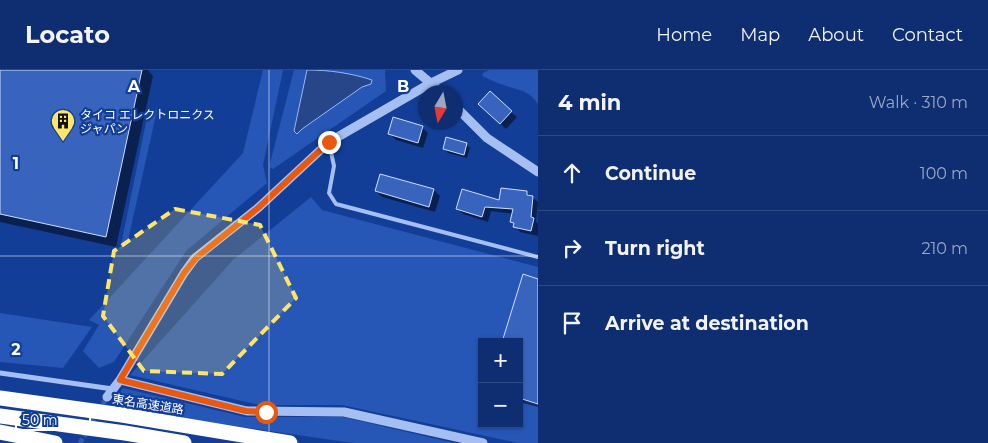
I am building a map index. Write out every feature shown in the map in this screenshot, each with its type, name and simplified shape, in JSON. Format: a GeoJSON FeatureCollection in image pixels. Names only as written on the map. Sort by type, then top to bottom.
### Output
{"type":"FeatureCollection","features":[{"type":"Feature","properties":{"kind":"highway","name":"東名高速道路"},"geometry":{"type":"LineString","coordinates":[[0,398],[132,416],[290,443]]}},
{"type":"Feature","properties":{"kind":"highway"},"geometry":{"type":"LineString","coordinates":[[0,416],[184,443]]}},
{"type":"Feature","properties":{"kind":"highway"},"geometry":{"type":"LineString","coordinates":[[0,432],[55,443]]}},
{"type":"Feature","properties":{"kind":"street"},"geometry":{"type":"LineString","coordinates":[[415,70],[432,85]]}},
{"type":"Feature","properties":{"kind":"street"},"geometry":{"type":"LineString","coordinates":[[107,398],[120,380],[184,273],[196,258],[258,208],[329,142],[430,83],[458,70]]}},
{"type":"Feature","properties":{"kind":"street"},"geometry":{"type":"LineString","coordinates":[[463,114],[487,138],[538,172]]}},
{"type":"Feature","properties":{"kind":"street"},"geometry":{"type":"LineString","coordinates":[[0,373],[113,389]]}},
{"type":"Feature","properties":{"kind":"street"},"geometry":{"type":"LineString","coordinates":[[120,380],[246,411],[344,412],[483,443]]}},
{"type":"Feature","properties":{"kind":"lane"},"geometry":{"type":"LineString","coordinates":[[329,142],[334,166],[329,193],[336,204],[538,257]]}},
{"type":"Feature","properties":{"kind":"highlighted area"},"geometry":{"type":"Polygon","coordinates":[[[175,209],[260,225],[296,298],[222,374],[144,371],[103,316],[114,251],[175,209]]]}},
{"type":"Feature","properties":{"kind":"shaded area"},"geometry":{"type":"Polygon","coordinates":[[[263,70],[283,70],[263,165],[267,183],[186,251],[114,362],[99,368],[83,351],[99,325],[89,320],[243,153],[263,70]]]}},
{"type":"Feature","properties":{"kind":"shaded area"},"geometry":{"type":"Polygon","coordinates":[[[294,70],[385,70],[386,91],[273,169],[269,167],[294,70]]]}},
{"type":"Feature","properties":{"kind":"shaded area"},"geometry":{"type":"Polygon","coordinates":[[[307,70],[340,72],[372,80],[371,84],[362,87],[297,134],[294,131],[307,70]]]}},
{"type":"Feature","properties":{"kind":"shaded area"},"geometry":{"type":"Polygon","coordinates":[[[489,70],[538,70],[538,104],[523,91],[482,76],[483,73],[489,70]]]}},
{"type":"Feature","properties":{"kind":"shaded area"},"geometry":{"type":"Polygon","coordinates":[[[149,108],[157,110],[127,245],[120,250],[149,108]]]}},
{"type":"Feature","properties":{"kind":"shaded area"},"geometry":{"type":"Polygon","coordinates":[[[311,197],[322,210],[538,267],[538,443],[518,443],[342,405],[259,405],[130,375],[233,260],[311,197]]]}},
{"type":"Feature","properties":{"kind":"shaded area"},"geometry":{"type":"Polygon","coordinates":[[[0,313],[92,327],[63,368],[0,362],[0,313]]]}},
{"type":"Feature","properties":{"kind":"shaded area"},"geometry":{"type":"Polygon","coordinates":[[[123,388],[245,417],[343,417],[454,443],[353,443],[109,408],[123,388]]]}},
{"type":"Feature","properties":{"kind":"building","name":"タイコ エレクトロニクス ジャパン"},"geometry":{"type":"Polygon","coordinates":[[[0,70],[142,70],[106,237],[0,214],[0,70]]]}},
{"type":"Feature","properties":{"kind":"building"},"geometry":{"type":"Polygon","coordinates":[[[490,91],[512,111],[500,124],[478,104],[490,91]]]}},
{"type":"Feature","properties":{"kind":"building"},"geometry":{"type":"Polygon","coordinates":[[[393,117],[418,124],[418,130],[422,130],[418,143],[388,134],[393,117]]]}},
{"type":"Feature","properties":{"kind":"building"},"geometry":{"type":"Polygon","coordinates":[[[446,137],[467,143],[464,155],[443,149],[446,137]]]}},
{"type":"Feature","properties":{"kind":"building"},"geometry":{"type":"Polygon","coordinates":[[[380,174],[434,189],[429,207],[375,191],[380,174]]]}},
{"type":"Feature","properties":{"kind":"building"},"geometry":{"type":"Polygon","coordinates":[[[501,188],[527,191],[527,195],[533,196],[531,217],[534,218],[531,231],[513,227],[514,223],[510,222],[513,209],[485,207],[482,217],[456,209],[462,189],[499,200],[501,188]]]}},
{"type":"Feature","properties":{"kind":"building"},"geometry":{"type":"Polygon","coordinates":[[[523,274],[538,279],[538,404],[523,399],[523,338],[503,338],[523,274]]]}},
{"type":"Feature","properties":{"kind":"tunnel"},"geometry":{"type":"LineString","coordinates":[[80,443],[107,397]]}},
{"type":"Feature","properties":{"kind":"place","name":"タイコ エレクトロニクス ジャパン"},"geometry":{"type":"Point","coordinates":[63,142]}},
{"type":"Feature","properties":{"kind":"route"},"geometry":{"type":"LineString","coordinates":[[266,412],[246,411],[120,380],[184,273],[196,258],[258,208],[292,174],[329,142]]}}]}
